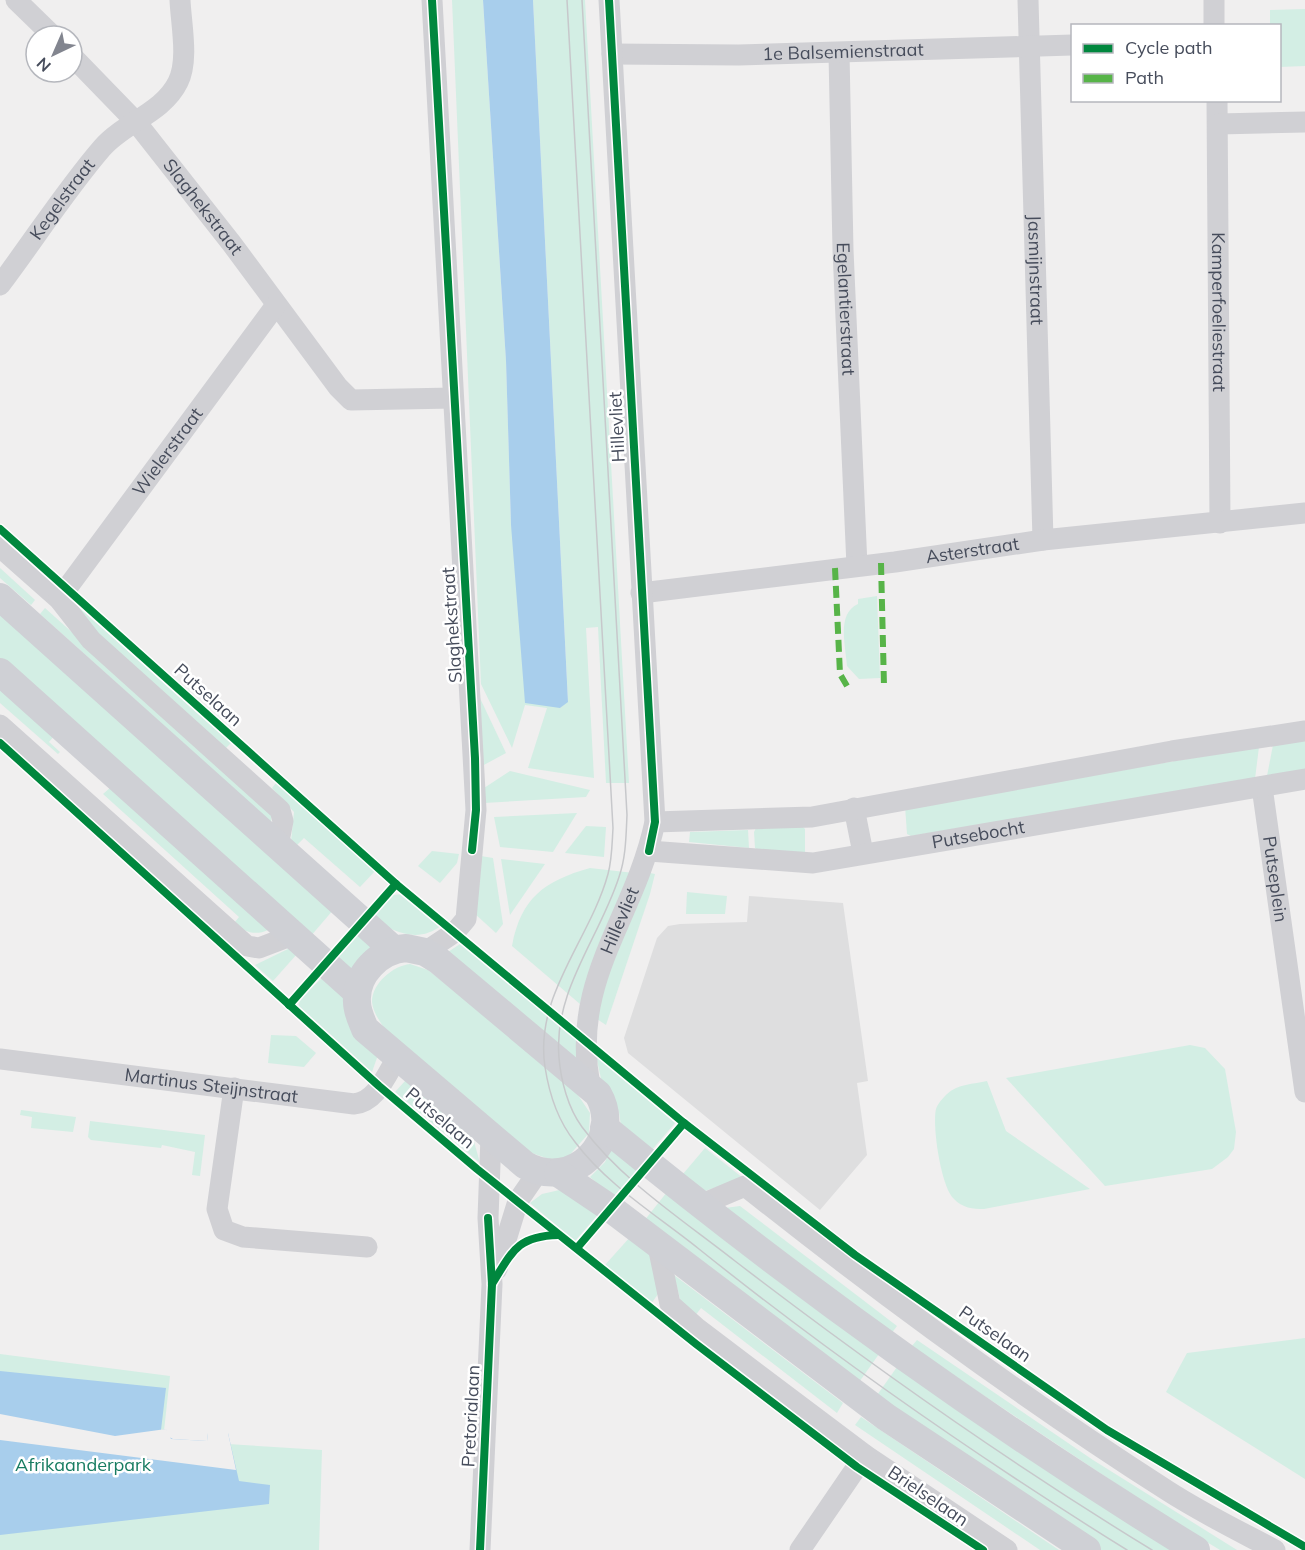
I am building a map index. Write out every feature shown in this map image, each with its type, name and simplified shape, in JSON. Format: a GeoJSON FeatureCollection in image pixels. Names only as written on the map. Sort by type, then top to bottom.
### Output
{"type":"FeatureCollection","features":[{"type":"Feature","properties":{"kind":"main road"},"geometry":{"type":"LineString","coordinates":[[0,597],[393,949]]}},
{"type":"Feature","properties":{"kind":"main road"},"geometry":{"type":"LineString","coordinates":[[0,672],[357,992]]}},
{"type":"Feature","properties":{"kind":"main road"},"geometry":{"type":"LineString","coordinates":[[548,1173],[572,1170],[589,1159],[598,1146],[604,1127],[603,1103],[590,1086],[438,960],[425,952],[406,948],[393,949],[374,962],[357,992],[357,1003],[365,1029],[491,1136],[658,1246],[886,1417],[1087,1550]]}},
{"type":"Feature","properties":{"kind":"main road"},"geometry":{"type":"LineString","coordinates":[[604,1127],[700,1205],[893,1351],[1090,1485],[1196,1550]]}},
{"type":"Feature","properties":{"kind":"street"},"geometry":{"type":"LineString","coordinates":[[16,0],[41,24]]}},
{"type":"Feature","properties":{"kind":"street","name":"Kegelstraat"},"geometry":{"type":"LineString","coordinates":[[0,285],[102,148],[163,101],[176,86],[181,75],[180,0]]}},
{"type":"Feature","properties":{"kind":"street"},"geometry":{"type":"LineString","coordinates":[[432,0],[453,398]]}},
{"type":"Feature","properties":{"kind":"street","name":"Hillevliet"},"geometry":{"type":"LineString","coordinates":[[590,1086],[586,1063],[586,1023],[595,980],[649,851],[655,822],[609,0]]}},
{"type":"Feature","properties":{"kind":"street","name":"Jasmijnstraat"},"geometry":{"type":"LineString","coordinates":[[1028,0],[1043,540]]}},
{"type":"Feature","properties":{"kind":"street"},"geometry":{"type":"LineString","coordinates":[[1214,0],[1214,24]]}},
{"type":"Feature","properties":{"kind":"street","name":"1e Balsemienstraat"},"geometry":{"type":"LineString","coordinates":[[612,54],[838,53],[1071,45]]}},
{"type":"Feature","properties":{"kind":"street","name":"Egelantierstraat"},"geometry":{"type":"LineString","coordinates":[[838,53],[843,250],[857,566]]}},
{"type":"Feature","properties":{"kind":"street","name":"Slaghekstraat"},"geometry":{"type":"LineString","coordinates":[[84,68],[136,122],[338,387],[351,400],[453,398],[476,810],[465,919],[455,932],[425,952]]}},
{"type":"Feature","properties":{"kind":"street","name":"Kamperfoeliestraat"},"geometry":{"type":"LineString","coordinates":[[1217,102],[1221,523]]}},
{"type":"Feature","properties":{"kind":"street"},"geometry":{"type":"LineString","coordinates":[[1218,124],[1305,122]]}},
{"type":"Feature","properties":{"kind":"street","name":"Wielerstraat"},"geometry":{"type":"LineString","coordinates":[[59,599],[276,304]]}},
{"type":"Feature","properties":{"kind":"street","name":"Asterstraat"},"geometry":{"type":"LineString","coordinates":[[641,593],[1043,540],[1305,513]]}},
{"type":"Feature","properties":{"kind":"street","name":"Putselaan"},"geometry":{"type":"LineString","coordinates":[[0,547],[59,599],[91,640],[280,810],[283,821],[278,846]]}},
{"type":"Feature","properties":{"kind":"street"},"geometry":{"type":"LineString","coordinates":[[0,725],[247,946],[259,948],[293,935]]}},
{"type":"Feature","properties":{"kind":"street"},"geometry":{"type":"LineString","coordinates":[[655,822],[812,817],[1305,731]]}},
{"type":"Feature","properties":{"kind":"street","name":"Putsebocht"},"geometry":{"type":"LineString","coordinates":[[649,851],[813,863],[1305,779]]}},
{"type":"Feature","properties":{"kind":"street","name":"Putseplein"},"geometry":{"type":"LineString","coordinates":[[1262,787],[1305,1092]]}},
{"type":"Feature","properties":{"kind":"street"},"geometry":{"type":"LineString","coordinates":[[854,808],[863,853]]}},
{"type":"Feature","properties":{"kind":"street","name":"Martinus Steijnstraat"},"geometry":{"type":"LineString","coordinates":[[0,1059],[354,1104],[368,1100],[398,1056]]}},
{"type":"Feature","properties":{"kind":"street"},"geometry":{"type":"LineString","coordinates":[[234,1088],[217,1209],[224,1230],[243,1237],[368,1247]]}},
{"type":"Feature","properties":{"kind":"street","name":"Pretorialaan"},"geometry":{"type":"LineString","coordinates":[[480,1550],[492,1284],[488,1218],[491,1136]]}},
{"type":"Feature","properties":{"kind":"street","name":"Pretorialaan"},"geometry":{"type":"LineString","coordinates":[[492,1284],[518,1201],[548,1173]]}},
{"type":"Feature","properties":{"kind":"street","name":"Putselaan"},"geometry":{"type":"LineString","coordinates":[[700,1205],[745,1186],[873,1288],[972,1360],[1170,1492],[1275,1550]]}},
{"type":"Feature","properties":{"kind":"street"},"geometry":{"type":"LineString","coordinates":[[658,1246],[670,1304],[698,1329],[777,1391],[865,1455],[1007,1550]]}},
{"type":"Feature","properties":{"kind":"street"},"geometry":{"type":"LineString","coordinates":[[800,1550],[865,1455]]}},
{"type":"Feature","properties":{"kind":"shaded area"},"geometry":{"type":"Polygon","coordinates":[[[749,896],[843,903],[868,1081],[857,1083],[867,1155],[820,1210],[628,1053],[624,1038],[657,938],[668,926],[747,922],[749,896]]]}},
{"type":"Feature","properties":{"kind":"green space"},"geometry":{"type":"Polygon","coordinates":[[[452,0],[483,0],[506,361],[511,525],[560,708],[568,701],[533,0],[585,0],[629,783],[606,783],[598,627],[586,628],[594,778],[528,768],[547,708],[525,705],[512,748],[481,684],[452,0]]]}},
{"type":"Feature","properties":{"kind":"green space"},"geometry":{"type":"Polygon","coordinates":[[[1305,9],[1305,66],[1281,67],[1281,24],[1270,24],[1270,10],[1305,9]]]}},
{"type":"Feature","properties":{"kind":"green space"},"geometry":{"type":"Polygon","coordinates":[[[0,568],[35,600],[31,605],[0,578],[0,568]]]}},
{"type":"Feature","properties":{"kind":"green space"},"geometry":{"type":"Polygon","coordinates":[[[877,596],[880,678],[859,679],[847,666],[845,623],[851,609],[858,604],[858,599],[877,596]]]}},
{"type":"Feature","properties":{"kind":"green space"},"geometry":{"type":"Polygon","coordinates":[[[75,604],[231,743],[225,749],[94,632],[75,604]]]}},
{"type":"Feature","properties":{"kind":"green space"},"geometry":{"type":"Polygon","coordinates":[[[45,608],[272,812],[271,822],[40,614],[45,608]]]}},
{"type":"Feature","properties":{"kind":"green space"},"geometry":{"type":"Polygon","coordinates":[[[0,610],[334,909],[310,937],[0,662],[0,610]]]}},
{"type":"Feature","properties":{"kind":"green space"},"geometry":{"type":"Polygon","coordinates":[[[0,688],[54,736],[49,742],[60,752],[58,754],[0,703],[0,688]]]}},
{"type":"Feature","properties":{"kind":"green space"},"geometry":{"type":"Polygon","coordinates":[[[478,694],[506,753],[482,766],[478,694]]]}},
{"type":"Feature","properties":{"kind":"green space"},"geometry":{"type":"Polygon","coordinates":[[[1305,740],[1305,769],[1267,776],[1273,745],[1305,740]]]}},
{"type":"Feature","properties":{"kind":"green space"},"geometry":{"type":"Polygon","coordinates":[[[1259,747],[1255,779],[911,836],[907,834],[905,806],[1259,747]]]}},
{"type":"Feature","properties":{"kind":"green space"},"geometry":{"type":"Polygon","coordinates":[[[510,771],[590,790],[586,797],[484,803],[484,788],[510,771]]]}},
{"type":"Feature","properties":{"kind":"green space"},"geometry":{"type":"Polygon","coordinates":[[[276,783],[375,871],[360,887],[304,838],[297,845],[291,841],[294,812],[272,788],[276,783]]]}},
{"type":"Feature","properties":{"kind":"green space"},"geometry":{"type":"Polygon","coordinates":[[[111,787],[268,930],[259,933],[250,932],[234,923],[239,917],[103,794],[111,787]]]}},
{"type":"Feature","properties":{"kind":"green space"},"geometry":{"type":"Polygon","coordinates":[[[577,813],[553,852],[500,847],[494,817],[577,813]]]}},
{"type":"Feature","properties":{"kind":"green space"},"geometry":{"type":"Polygon","coordinates":[[[586,826],[606,827],[604,857],[565,853],[586,826]]]}},
{"type":"Feature","properties":{"kind":"green space"},"geometry":{"type":"Polygon","coordinates":[[[802,826],[805,829],[805,854],[755,848],[756,828],[802,826]]]}},
{"type":"Feature","properties":{"kind":"green space"},"geometry":{"type":"Polygon","coordinates":[[[748,830],[749,848],[689,842],[690,832],[748,830]]]}},
{"type":"Feature","properties":{"kind":"green space"},"geometry":{"type":"Polygon","coordinates":[[[432,851],[459,854],[457,863],[440,883],[418,866],[432,851]]]}},
{"type":"Feature","properties":{"kind":"green space"},"geometry":{"type":"Polygon","coordinates":[[[481,856],[493,858],[503,924],[496,933],[474,913],[481,856]]]}},
{"type":"Feature","properties":{"kind":"green space"},"geometry":{"type":"Polygon","coordinates":[[[501,859],[545,864],[510,915],[501,859]]]}},
{"type":"Feature","properties":{"kind":"green space"},"geometry":{"type":"Polygon","coordinates":[[[590,868],[634,873],[587,979],[580,1004],[512,946],[522,915],[537,894],[560,879],[590,868]]]}},
{"type":"Feature","properties":{"kind":"green space"},"geometry":{"type":"Polygon","coordinates":[[[650,873],[655,874],[650,894],[606,1025],[597,1019],[598,994],[650,873]]]}},
{"type":"Feature","properties":{"kind":"green space"},"geometry":{"type":"Polygon","coordinates":[[[687,892],[727,896],[725,914],[686,914],[687,892]]]}},
{"type":"Feature","properties":{"kind":"green space"},"geometry":{"type":"Polygon","coordinates":[[[403,894],[442,925],[433,931],[415,935],[398,932],[372,919],[393,895],[403,894]]]}},
{"type":"Feature","properties":{"kind":"green space"},"geometry":{"type":"Polygon","coordinates":[[[359,933],[374,946],[351,976],[334,962],[359,933]]]}},
{"type":"Feature","properties":{"kind":"green space"},"geometry":{"type":"Polygon","coordinates":[[[463,942],[577,1041],[577,1066],[445,954],[463,942]]]}},
{"type":"Feature","properties":{"kind":"green space"},"geometry":{"type":"Polygon","coordinates":[[[290,948],[297,954],[273,981],[255,965],[290,948]]]}},
{"type":"Feature","properties":{"kind":"green space"},"geometry":{"type":"Polygon","coordinates":[[[410,964],[428,970],[570,1083],[590,1113],[589,1133],[567,1158],[555,1161],[520,1149],[384,1028],[376,1016],[372,1002],[373,995],[385,977],[397,968],[410,964]]]}},
{"type":"Feature","properties":{"kind":"green space"},"geometry":{"type":"Polygon","coordinates":[[[323,977],[343,995],[378,1055],[372,1072],[299,1006],[300,999],[323,977]]]}},
{"type":"Feature","properties":{"kind":"green space"},"geometry":{"type":"Polygon","coordinates":[[[271,1035],[296,1036],[316,1053],[304,1067],[268,1063],[271,1035]]]}},
{"type":"Feature","properties":{"kind":"green space"},"geometry":{"type":"Polygon","coordinates":[[[1190,1045],[1205,1048],[1225,1069],[1236,1132],[1234,1149],[1228,1157],[1212,1169],[1105,1186],[1006,1078],[1190,1045]]]}},
{"type":"Feature","properties":{"kind":"green space"},"geometry":{"type":"Polygon","coordinates":[[[596,1056],[675,1123],[650,1152],[621,1126],[619,1112],[602,1083],[596,1056]]]}},
{"type":"Feature","properties":{"kind":"green space"},"geometry":{"type":"Polygon","coordinates":[[[406,1080],[473,1138],[480,1163],[395,1092],[406,1080]]]}},
{"type":"Feature","properties":{"kind":"green space"},"geometry":{"type":"Polygon","coordinates":[[[987,1081],[1006,1131],[1090,1189],[984,1209],[964,1206],[954,1199],[945,1182],[939,1156],[935,1129],[936,1109],[944,1097],[956,1088],[987,1081]]]}},
{"type":"Feature","properties":{"kind":"green space"},"geometry":{"type":"Polygon","coordinates":[[[21,1110],[76,1117],[73,1132],[31,1128],[32,1117],[20,1115],[21,1110]]]}},
{"type":"Feature","properties":{"kind":"green space"},"geometry":{"type":"Polygon","coordinates":[[[90,1121],[205,1135],[200,1176],[192,1175],[195,1152],[162,1145],[161,1148],[91,1140],[88,1137],[90,1121]]]}},
{"type":"Feature","properties":{"kind":"green space"},"geometry":{"type":"Polygon","coordinates":[[[612,1146],[639,1168],[613,1197],[590,1177],[605,1162],[612,1146]]]}},
{"type":"Feature","properties":{"kind":"green space"},"geometry":{"type":"Polygon","coordinates":[[[705,1148],[743,1178],[705,1191],[683,1174],[705,1148]]]}},
{"type":"Feature","properties":{"kind":"green space"},"geometry":{"type":"Polygon","coordinates":[[[564,1189],[601,1211],[575,1241],[530,1203],[542,1194],[564,1189]]]}},
{"type":"Feature","properties":{"kind":"green space"},"geometry":{"type":"Polygon","coordinates":[[[667,1192],[879,1354],[857,1385],[644,1221],[667,1192]]]}},
{"type":"Feature","properties":{"kind":"green space"},"geometry":{"type":"Polygon","coordinates":[[[740,1206],[897,1326],[891,1334],[725,1208],[740,1206]]]}},
{"type":"Feature","properties":{"kind":"green space"},"geometry":{"type":"Polygon","coordinates":[[[631,1236],[653,1253],[658,1294],[651,1304],[605,1265],[631,1236]]]}},
{"type":"Feature","properties":{"kind":"green space"},"geometry":{"type":"Polygon","coordinates":[[[674,1275],[843,1403],[837,1413],[701,1308],[695,1316],[682,1307],[674,1275]]]}},
{"type":"Feature","properties":{"kind":"green space"},"geometry":{"type":"Polygon","coordinates":[[[1305,1338],[1305,1479],[1166,1392],[1187,1353],[1305,1338]]]}},
{"type":"Feature","properties":{"kind":"green space"},"geometry":{"type":"Polygon","coordinates":[[[917,1340],[1093,1460],[1237,1550],[1220,1550],[1169,1519],[911,1347],[917,1340]]]}},
{"type":"Feature","properties":{"kind":"green space","name":"Afrikaanderpark"},"geometry":{"type":"Polygon","coordinates":[[[0,1354],[170,1376],[163,1440],[322,1450],[319,1550],[0,1550],[0,1354]]]}},
{"type":"Feature","properties":{"kind":"green space"},"geometry":{"type":"Polygon","coordinates":[[[897,1367],[1176,1550],[1100,1550],[875,1398],[897,1367]]]}},
{"type":"Feature","properties":{"kind":"green space"},"geometry":{"type":"Polygon","coordinates":[[[861,1417],[1059,1550],[1040,1550],[855,1425],[861,1417]]]}},
{"type":"Feature","properties":{"kind":"water"},"geometry":{"type":"Polygon","coordinates":[[[483,0],[533,0],[568,702],[560,708],[525,703],[511,525],[506,361],[483,0]]]}},
{"type":"Feature","properties":{"kind":"water","name":"Afrikaanderpark"},"geometry":{"type":"Polygon","coordinates":[[[0,1371],[166,1388],[161,1430],[166,1429],[167,1436],[173,1439],[207,1441],[208,1433],[228,1433],[239,1481],[270,1485],[269,1504],[0,1535],[0,1371]]]}},
{"type":"Feature","properties":{"kind":"pier"},"geometry":{"type":"Polygon","coordinates":[[[0,1414],[115,1436],[166,1429],[171,1439],[207,1441],[208,1433],[228,1433],[236,1470],[0,1440],[0,1414]]]}},
{"type":"Feature","properties":{"kind":"tram line"},"geometry":{"type":"LineString","coordinates":[[567,0],[613,828],[609,869],[600,898],[555,992],[548,1016],[544,1041],[545,1067],[555,1106],[569,1134],[588,1158],[617,1186],[802,1329],[908,1406],[1127,1550]]}},
{"type":"Feature","properties":{"kind":"tram line"},"geometry":{"type":"LineString","coordinates":[[582,0],[627,815],[626,839],[619,877],[579,966],[563,1010],[559,1034],[559,1058],[561,1076],[569,1103],[577,1120],[598,1147],[615,1165],[674,1215],[836,1337],[940,1411],[1098,1517],[1152,1550]]}},
{"type":"Feature","properties":{"kind":"marked path"},"geometry":{"type":"LineString","coordinates":[[881,563],[884,686]]}},
{"type":"Feature","properties":{"kind":"marked path"},"geometry":{"type":"LineString","coordinates":[[835,568],[840,674],[850,691]]}},
{"type":"Feature","properties":{"kind":"cycle path"},"geometry":{"type":"LineString","coordinates":[[432,0],[475,758],[476,810],[472,850]]}},
{"type":"Feature","properties":{"kind":"cycle path"},"geometry":{"type":"LineString","coordinates":[[609,0],[655,822],[649,851]]}},
{"type":"Feature","properties":{"kind":"cycle path"},"geometry":{"type":"LineString","coordinates":[[0,529],[396,884],[684,1123],[855,1255],[1107,1430],[1305,1547]]}},
{"type":"Feature","properties":{"kind":"cycle path","name":"Brielselaan"},"geometry":{"type":"LineString","coordinates":[[0,743],[379,1086],[477,1169],[696,1344],[857,1467],[983,1550]]}},
{"type":"Feature","properties":{"kind":"cycle path"},"geometry":{"type":"LineString","coordinates":[[289,1005],[396,884]]}},
{"type":"Feature","properties":{"kind":"cycle path"},"geometry":{"type":"LineString","coordinates":[[577,1248],[684,1123]]}},
{"type":"Feature","properties":{"kind":"cycle path"},"geometry":{"type":"LineString","coordinates":[[480,1550],[492,1284],[488,1218]]}},
{"type":"Feature","properties":{"kind":"cycle path"},"geometry":{"type":"LineString","coordinates":[[492,1284],[517,1248],[533,1239],[558,1235]]}}]}
